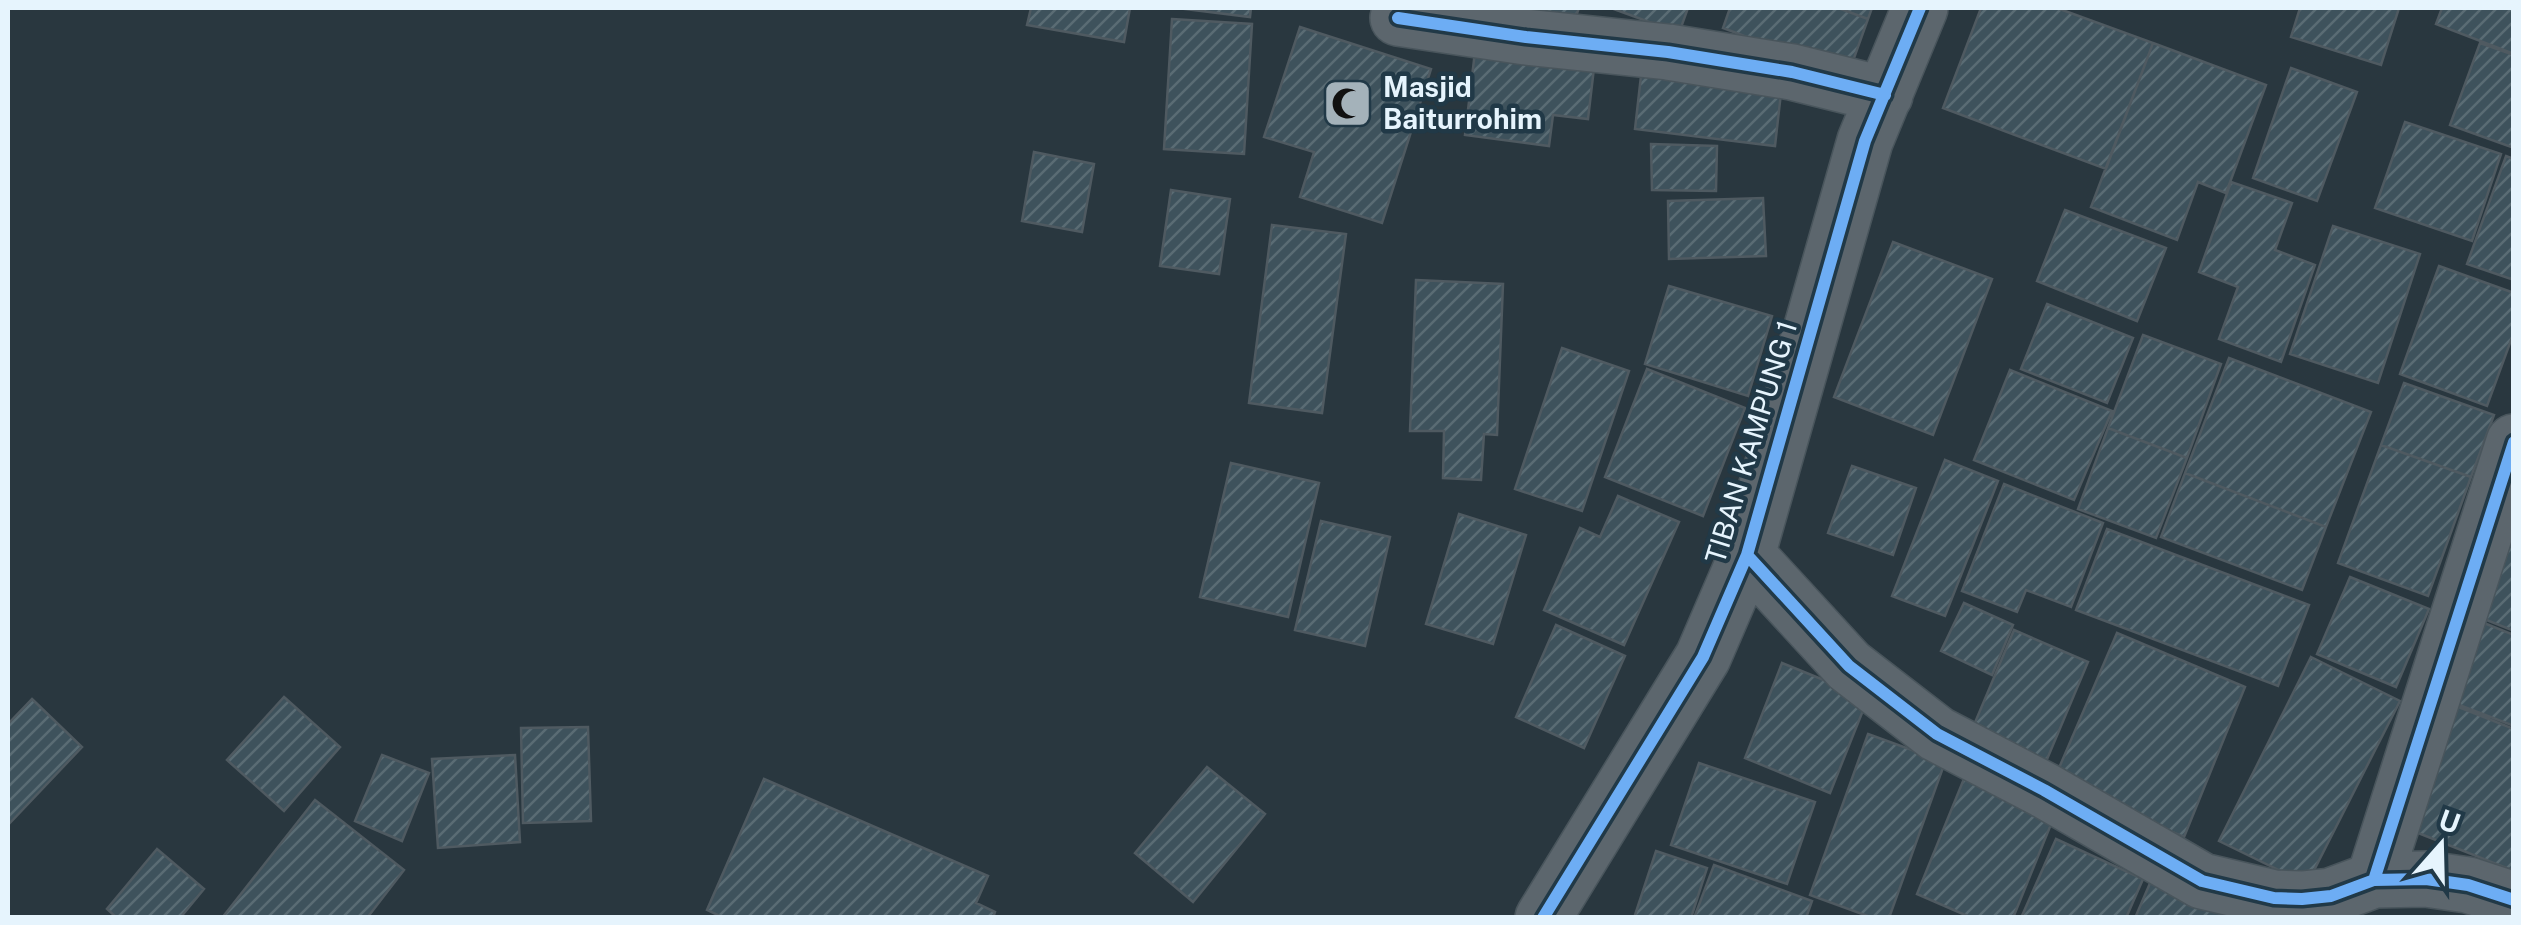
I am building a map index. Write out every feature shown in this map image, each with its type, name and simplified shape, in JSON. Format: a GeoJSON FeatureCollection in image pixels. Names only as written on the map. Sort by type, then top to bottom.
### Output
{"type":"FeatureCollection","features":[{"type":"Feature","properties":{"kind":"street","name":"TIBAN KAMPUNG 1"},"geometry":{"type":"LineString","coordinates":[[1543,918],[1703,657],[1747,554],[1865,142],[1920,8]]}},
{"type":"Feature","properties":{"kind":"street"},"geometry":{"type":"LineString","coordinates":[[1398,18],[1686,55],[1792,72],[1884,95]]}},
{"type":"Feature","properties":{"kind":"street"},"geometry":{"type":"LineString","coordinates":[[2374,880],[2514,442]]}},
{"type":"Feature","properties":{"kind":"street"},"geometry":{"type":"LineString","coordinates":[[1747,554],[1849,666],[1936,734],[2044,790],[2202,881],[2274,898],[2302,899],[2330,896],[2374,880],[2426,879],[2468,884],[2514,900]]}},
{"type":"Feature","properties":{"kind":"building"},"geometry":{"type":"Polygon","coordinates":[[[1031,8],[1130,8],[1124,42],[1027,25],[1031,8]]]}},
{"type":"Feature","properties":{"kind":"building"},"geometry":{"type":"Polygon","coordinates":[[[1177,8],[1251,8],[1250,17],[1177,8]]]}},
{"type":"Feature","properties":{"kind":"building"},"geometry":{"type":"Polygon","coordinates":[[[1520,8],[1579,8],[1572,27],[1520,8]]]}},
{"type":"Feature","properties":{"kind":"building"},"geometry":{"type":"Polygon","coordinates":[[[1611,8],[1688,8],[1679,33],[1611,8]]]}},
{"type":"Feature","properties":{"kind":"building"},"geometry":{"type":"Polygon","coordinates":[[[1730,8],[1838,8],[1868,19],[1848,75],[1723,28],[1730,8]]]}},
{"type":"Feature","properties":{"kind":"building"},"geometry":{"type":"Polygon","coordinates":[[[1838,8],[1872,8],[1868,19],[1838,8]]]}},
{"type":"Feature","properties":{"kind":"building"},"geometry":{"type":"Polygon","coordinates":[[[1981,8],[2057,8],[2153,43],[2106,169],[1943,108],[1981,8]]]}},
{"type":"Feature","properties":{"kind":"building"},"geometry":{"type":"Polygon","coordinates":[[[2300,8],[2399,8],[2381,65],[2291,37],[2300,8]]]}},
{"type":"Feature","properties":{"kind":"building"},"geometry":{"type":"Polygon","coordinates":[[[2442,8],[2514,8],[2514,54],[2436,24],[2442,8]]]}},
{"type":"Feature","properties":{"kind":"building"},"geometry":{"type":"Polygon","coordinates":[[[1172,19],[1252,24],[1244,154],[1164,149],[1172,19]]]}},
{"type":"Feature","properties":{"kind":"building","name":"Masjid Baiturrohim"},"geometry":{"type":"Polygon","coordinates":[[[1300,27],[1431,69],[1382,223],[1300,197],[1314,152],[1264,137],[1300,27]]]}},
{"type":"Feature","properties":{"kind":"building"},"geometry":{"type":"Polygon","coordinates":[[[1477,35],[1596,51],[1588,119],[1553,115],[1549,146],[1465,135],[1477,35]]]}},
{"type":"Feature","properties":{"kind":"building"},"geometry":{"type":"Polygon","coordinates":[[[2153,43],[2266,85],[2226,193],[2198,182],[2177,240],[2091,207],[2153,43]]]}},
{"type":"Feature","properties":{"kind":"building"},"geometry":{"type":"Polygon","coordinates":[[[2480,43],[2514,55],[2514,148],[2450,125],[2480,43]]]}},
{"type":"Feature","properties":{"kind":"building"},"geometry":{"type":"Polygon","coordinates":[[[1643,58],[1783,75],[1775,146],[1635,129],[1643,58]]]}},
{"type":"Feature","properties":{"kind":"building"},"geometry":{"type":"Polygon","coordinates":[[[2291,68],[2357,92],[2317,201],[2253,178],[2291,68]]]}},
{"type":"Feature","properties":{"kind":"building"},"geometry":{"type":"Polygon","coordinates":[[[2405,122],[2501,154],[2472,241],[2375,208],[2405,122]]]}},
{"type":"Feature","properties":{"kind":"building"},"geometry":{"type":"Polygon","coordinates":[[[1651,144],[1717,146],[1716,191],[1652,190],[1651,144]]]}},
{"type":"Feature","properties":{"kind":"building"},"geometry":{"type":"Polygon","coordinates":[[[1034,152],[1094,164],[1082,232],[1022,221],[1034,152]]]}},
{"type":"Feature","properties":{"kind":"building"},"geometry":{"type":"Polygon","coordinates":[[[2506,156],[2514,159],[2514,280],[2467,264],[2506,156]]]}},
{"type":"Feature","properties":{"kind":"building"},"geometry":{"type":"Polygon","coordinates":[[[2231,182],[2292,203],[2275,250],[2315,265],[2281,362],[2219,339],[2238,287],[2199,272],[2231,182]]]}},
{"type":"Feature","properties":{"kind":"building"},"geometry":{"type":"Polygon","coordinates":[[[1171,190],[1230,199],[1219,274],[1160,266],[1171,190]]]}},
{"type":"Feature","properties":{"kind":"building"},"geometry":{"type":"Polygon","coordinates":[[[1763,198],[1766,256],[1669,259],[1668,201],[1763,198]]]}},
{"type":"Feature","properties":{"kind":"building"},"geometry":{"type":"Polygon","coordinates":[[[2065,210],[2166,248],[2137,321],[2037,281],[2065,210]]]}},
{"type":"Feature","properties":{"kind":"building"},"geometry":{"type":"Polygon","coordinates":[[[1272,225],[1346,234],[1322,413],[1249,403],[1272,225]]]}},
{"type":"Feature","properties":{"kind":"building"},"geometry":{"type":"Polygon","coordinates":[[[2333,226],[2420,254],[2378,383],[2290,354],[2333,226]]]}},
{"type":"Feature","properties":{"kind":"building"},"geometry":{"type":"Polygon","coordinates":[[[1893,242],[1992,279],[1933,435],[1834,397],[1893,242]]]}},
{"type":"Feature","properties":{"kind":"building"},"geometry":{"type":"Polygon","coordinates":[[[2439,266],[2514,293],[2514,332],[2487,406],[2400,374],[2439,266]]]}},
{"type":"Feature","properties":{"kind":"building"},"geometry":{"type":"Polygon","coordinates":[[[1416,280],[1503,284],[1497,435],[1484,434],[1481,480],[1443,478],[1444,431],[1410,431],[1416,280]]]}},
{"type":"Feature","properties":{"kind":"building"},"geometry":{"type":"Polygon","coordinates":[[[1669,286],[1772,316],[1748,396],[1645,364],[1669,286]]]}},
{"type":"Feature","properties":{"kind":"building"},"geometry":{"type":"Polygon","coordinates":[[[2047,304],[2133,338],[2107,403],[2021,369],[2047,304]]]}},
{"type":"Feature","properties":{"kind":"building"},"geometry":{"type":"Polygon","coordinates":[[[2143,335],[2221,364],[2187,458],[2108,428],[2143,335]]]}},
{"type":"Feature","properties":{"kind":"building"},"geometry":{"type":"Polygon","coordinates":[[[1562,348],[1629,371],[1582,511],[1515,489],[1562,348]]]}},
{"type":"Feature","properties":{"kind":"building"},"geometry":{"type":"Polygon","coordinates":[[[2229,358],[2371,412],[2326,527],[2185,473],[2229,358]]]}},
{"type":"Feature","properties":{"kind":"building"},"geometry":{"type":"Polygon","coordinates":[[[1647,369],[1745,408],[1703,516],[1605,477],[1647,369]]]}},
{"type":"Feature","properties":{"kind":"building"},"geometry":{"type":"Polygon","coordinates":[[[2010,370],[2112,411],[2074,500],[1974,460],[2010,370]]]}},
{"type":"Feature","properties":{"kind":"building"},"geometry":{"type":"Polygon","coordinates":[[[2404,383],[2494,415],[2471,477],[2381,445],[2404,383]]]}},
{"type":"Feature","properties":{"kind":"building"},"geometry":{"type":"Polygon","coordinates":[[[2108,428],[2187,458],[2156,538],[2078,509],[2108,428]]]}},
{"type":"Feature","properties":{"kind":"building"},"geometry":{"type":"Polygon","coordinates":[[[2381,445],[2471,477],[2428,596],[2338,563],[2381,445]]]}},
{"type":"Feature","properties":{"kind":"building"},"geometry":{"type":"Polygon","coordinates":[[[1945,460],[1998,481],[1945,616],[1892,596],[1945,460]]]}},
{"type":"Feature","properties":{"kind":"building"},"geometry":{"type":"Polygon","coordinates":[[[1231,463],[1319,483],[1288,617],[1200,597],[1231,463]]]}},
{"type":"Feature","properties":{"kind":"building"},"geometry":{"type":"Polygon","coordinates":[[[1852,466],[1916,488],[1893,555],[1828,533],[1852,466]]]}},
{"type":"Feature","properties":{"kind":"building"},"geometry":{"type":"Polygon","coordinates":[[[2185,473],[2326,527],[2302,590],[2161,537],[2185,473]]]}},
{"type":"Feature","properties":{"kind":"building"},"geometry":{"type":"Polygon","coordinates":[[[2004,484],[2103,523],[2071,607],[2026,590],[2017,612],[1962,591],[2004,484]]]}},
{"type":"Feature","properties":{"kind":"building"},"geometry":{"type":"Polygon","coordinates":[[[1618,496],[1679,522],[1624,645],[1544,610],[1580,528],[1600,537],[1618,496]]]}},
{"type":"Feature","properties":{"kind":"building"},"geometry":{"type":"Polygon","coordinates":[[[1459,514],[1526,535],[1493,644],[1426,624],[1459,514]]]}},
{"type":"Feature","properties":{"kind":"building"},"geometry":{"type":"Polygon","coordinates":[[[1321,521],[1390,537],[1365,646],[1295,630],[1321,521]]]}},
{"type":"Feature","properties":{"kind":"building"},"geometry":{"type":"Polygon","coordinates":[[[2107,529],[2309,605],[2278,686],[2076,610],[2107,529]]]}},
{"type":"Feature","properties":{"kind":"building"},"geometry":{"type":"Polygon","coordinates":[[[2506,536],[2514,539],[2514,631],[2474,615],[2506,536]]]}},
{"type":"Feature","properties":{"kind":"building"},"geometry":{"type":"Polygon","coordinates":[[[2350,577],[2429,609],[2396,687],[2317,654],[2350,577]]]}},
{"type":"Feature","properties":{"kind":"building"},"geometry":{"type":"Polygon","coordinates":[[[1964,603],[2013,625],[1992,675],[1941,651],[1964,603]]]}},
{"type":"Feature","properties":{"kind":"building"},"geometry":{"type":"Polygon","coordinates":[[[2484,623],[2514,635],[2514,726],[2454,703],[2484,623]]]}},
{"type":"Feature","properties":{"kind":"building"},"geometry":{"type":"Polygon","coordinates":[[[1556,625],[1625,656],[1584,748],[1516,717],[1556,625]]]}},
{"type":"Feature","properties":{"kind":"building"},"geometry":{"type":"Polygon","coordinates":[[[2014,630],[2088,662],[2045,764],[1971,732],[2014,630]]]}},
{"type":"Feature","properties":{"kind":"building"},"geometry":{"type":"Polygon","coordinates":[[[2117,633],[2245,687],[2184,837],[2053,782],[2117,633]]]}},
{"type":"Feature","properties":{"kind":"building"},"geometry":{"type":"Polygon","coordinates":[[[2311,657],[2400,701],[2307,884],[2219,841],[2311,657]]]}},
{"type":"Feature","properties":{"kind":"building"},"geometry":{"type":"Polygon","coordinates":[[[1782,663],[1868,698],[1830,793],[1745,758],[1782,663]]]}},
{"type":"Feature","properties":{"kind":"building"},"geometry":{"type":"Polygon","coordinates":[[[284,697],[340,747],[284,811],[227,760],[284,697]]]}},
{"type":"Feature","properties":{"kind":"building"},"geometry":{"type":"Polygon","coordinates":[[[32,699],[82,747],[9,824],[8,724],[32,699]]]}},
{"type":"Feature","properties":{"kind":"building"},"geometry":{"type":"Polygon","coordinates":[[[2456,706],[2514,729],[2514,871],[2408,829],[2456,706]]]}},
{"type":"Feature","properties":{"kind":"building"},"geometry":{"type":"Polygon","coordinates":[[[588,727],[591,821],[523,823],[521,728],[588,727]]]}},
{"type":"Feature","properties":{"kind":"building"},"geometry":{"type":"Polygon","coordinates":[[[1868,734],[1945,762],[1889,918],[1873,918],[1810,895],[1868,734]]]}},
{"type":"Feature","properties":{"kind":"building"},"geometry":{"type":"Polygon","coordinates":[[[382,755],[429,773],[402,841],[355,821],[382,755]]]}},
{"type":"Feature","properties":{"kind":"building"},"geometry":{"type":"Polygon","coordinates":[[[515,755],[520,842],[438,848],[432,759],[515,755]]]}},
{"type":"Feature","properties":{"kind":"building"},"geometry":{"type":"Polygon","coordinates":[[[1699,763],[1815,802],[1787,884],[1671,845],[1699,763]]]}},
{"type":"Feature","properties":{"kind":"building"},"geometry":{"type":"Polygon","coordinates":[[[1207,767],[1265,814],[1193,902],[1135,853],[1207,767]]]}},
{"type":"Feature","properties":{"kind":"building"},"geometry":{"type":"Polygon","coordinates":[[[1968,769],[2058,807],[2013,918],[1972,918],[1917,894],[1968,769]]]}},
{"type":"Feature","properties":{"kind":"building"},"geometry":{"type":"Polygon","coordinates":[[[764,779],[988,876],[976,903],[995,912],[993,918],[724,918],[707,910],[764,779]]]}},
{"type":"Feature","properties":{"kind":"building"},"geometry":{"type":"Polygon","coordinates":[[[315,800],[404,870],[367,918],[222,918],[315,800]]]}},
{"type":"Feature","properties":{"kind":"building"},"geometry":{"type":"Polygon","coordinates":[[[2056,839],[2143,879],[2126,918],[2021,918],[2056,839]]]}},
{"type":"Feature","properties":{"kind":"building"},"geometry":{"type":"Polygon","coordinates":[[[157,849],[204,889],[180,918],[117,918],[107,909],[157,849]]]}},
{"type":"Feature","properties":{"kind":"building"},"geometry":{"type":"Polygon","coordinates":[[[1656,851],[1707,868],[1691,918],[1634,918],[1656,851]]]}},
{"type":"Feature","properties":{"kind":"building"},"geometry":{"type":"Polygon","coordinates":[[[1714,865],[1812,901],[1806,918],[1694,918],[1714,865]]]}},
{"type":"Feature","properties":{"kind":"building"},"geometry":{"type":"Polygon","coordinates":[[[2151,881],[2225,913],[2223,918],[2135,918],[2151,881]]]}},
{"type":"Feature","properties":{"kind":"cycle path"},"geometry":{"type":"LineString","coordinates":[[1543,918],[1703,657],[1747,555],[1865,141],[1920,8]]}},
{"type":"Feature","properties":{"kind":"cycle path"},"geometry":{"type":"LineString","coordinates":[[1398,18],[1668,52],[1792,72],[1885,95]]}},
{"type":"Feature","properties":{"kind":"cycle path"},"geometry":{"type":"LineString","coordinates":[[2374,880],[2514,442]]}},
{"type":"Feature","properties":{"kind":"cycle path"},"geometry":{"type":"LineString","coordinates":[[1747,555],[1849,666],[1937,734],[2202,881],[2274,898],[2302,899],[2331,896],[2374,880],[2426,879],[2468,885],[2514,900]]}},
{"type":"Feature","properties":{"kind":"place","name":"Masjid Baiturrohim"},"geometry":{"type":"Point","coordinates":[1348,103]}}]}
